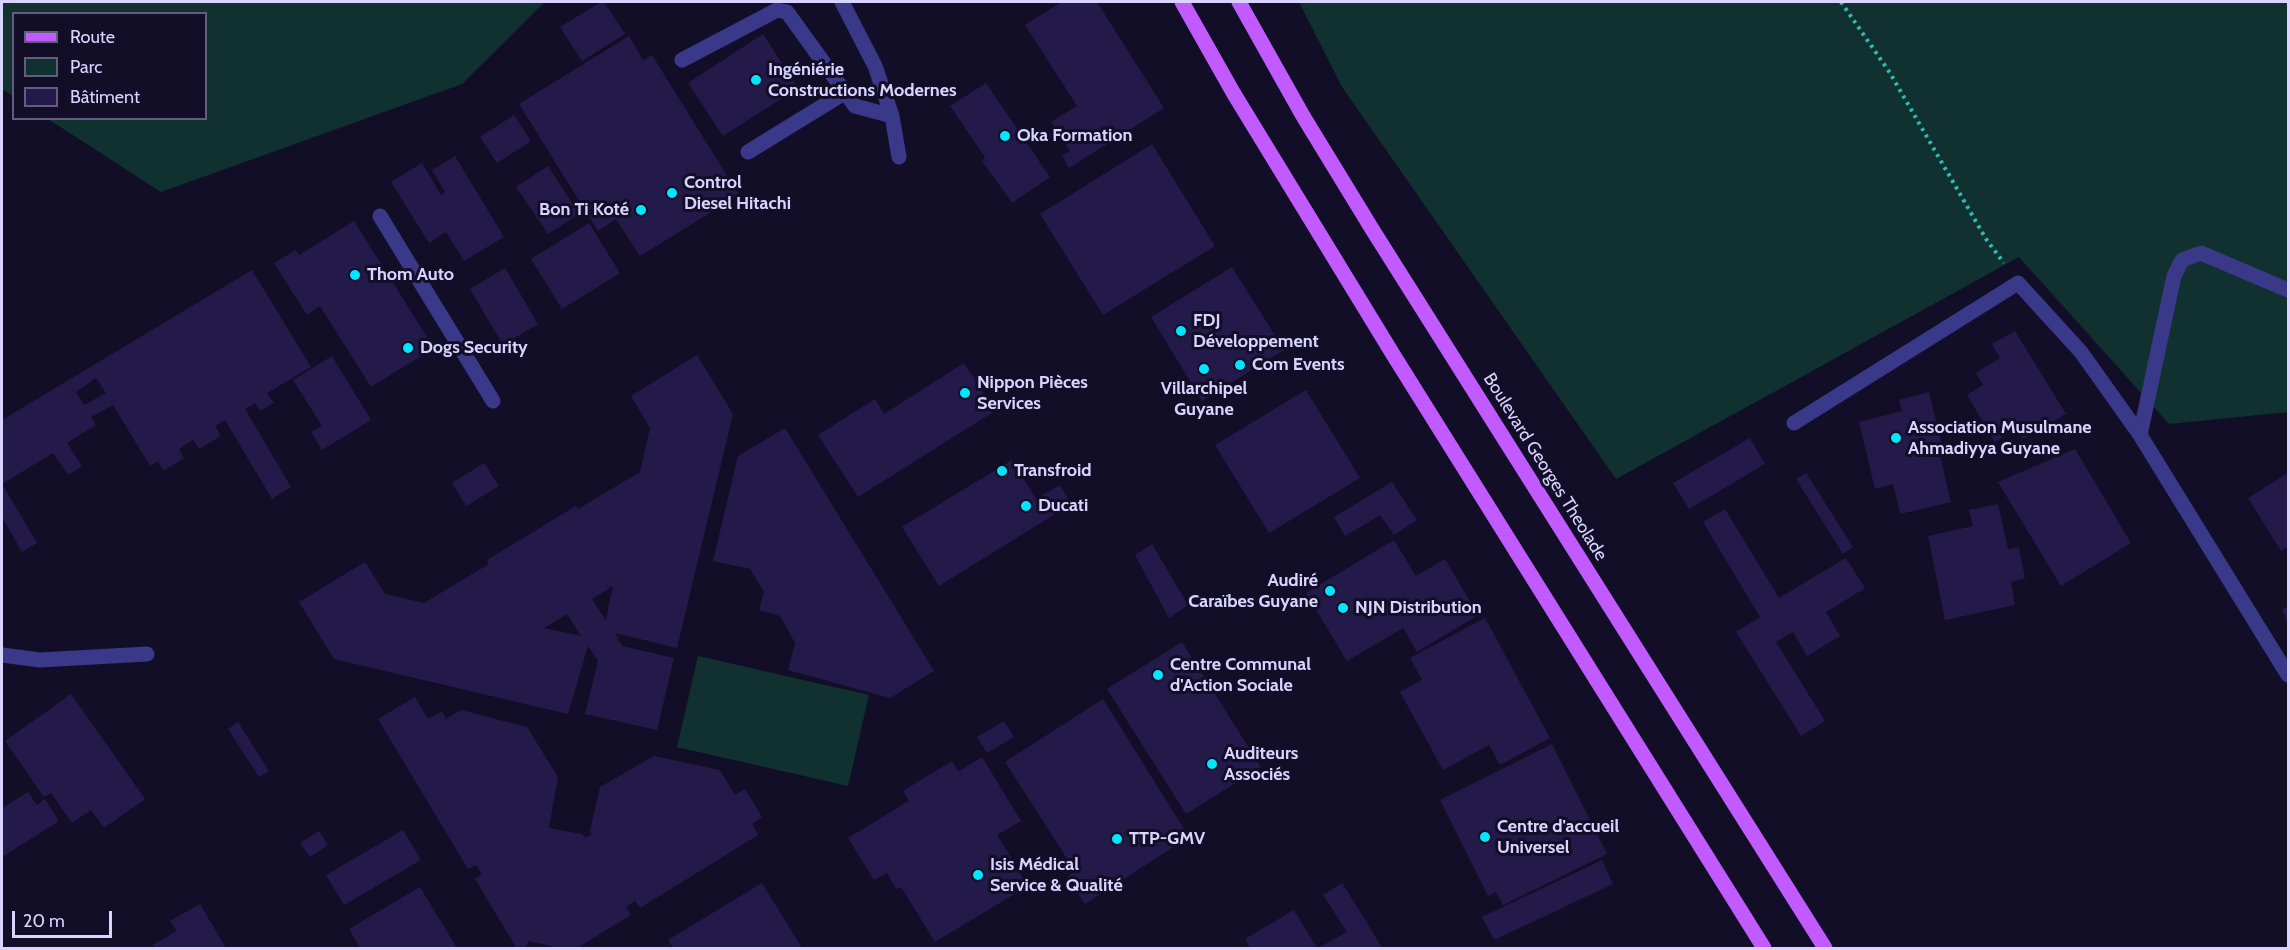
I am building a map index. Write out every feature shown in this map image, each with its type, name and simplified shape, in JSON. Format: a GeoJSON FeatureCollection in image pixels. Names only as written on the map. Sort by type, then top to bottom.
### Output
{"type":"FeatureCollection","features":[{"type":"Feature","properties":{"kind":"main road"},"geometry":{"type":"LineString","coordinates":[[1182,2],[1234,94],[1394,356],[1764,948]]}},
{"type":"Feature","properties":{"kind":"main road","name":"Boulevard Georges Theolade"},"geometry":{"type":"LineString","coordinates":[[1239,2],[1303,116],[1372,229],[1826,948]]}},
{"type":"Feature","properties":{"kind":"lane"},"geometry":{"type":"LineString","coordinates":[[842,2],[875,66],[892,116],[899,157]]}},
{"type":"Feature","properties":{"kind":"lane"},"geometry":{"type":"LineString","coordinates":[[682,60],[777,10],[787,12],[855,106],[892,116]]}},
{"type":"Feature","properties":{"kind":"lane"},"geometry":{"type":"LineString","coordinates":[[748,152],[844,93]]}},
{"type":"Feature","properties":{"kind":"lane"},"geometry":{"type":"LineString","coordinates":[[380,216],[493,402]]}},
{"type":"Feature","properties":{"kind":"lane"},"geometry":{"type":"LineString","coordinates":[[2140,435],[2174,276],[2182,260],[2201,253],[2289,290]]}},
{"type":"Feature","properties":{"kind":"lane"},"geometry":{"type":"LineString","coordinates":[[1794,423],[2018,283],[2081,352],[2140,435],[2289,675]]}},
{"type":"Feature","properties":{"kind":"lane"},"geometry":{"type":"LineString","coordinates":[[2,655],[40,660],[147,654]]}},
{"type":"Feature","properties":{"kind":"path"},"geometry":{"type":"LineString","coordinates":[[1841,2],[1890,73],[1986,239],[2018,283]]}},
{"type":"Feature","properties":{"kind":"green space"},"geometry":{"type":"Polygon","coordinates":[[[2,2],[545,2],[462,84],[161,192],[50,120],[207,120],[207,12],[12,12],[12,95],[2,89],[2,2]]]}},
{"type":"Feature","properties":{"kind":"green space"},"geometry":{"type":"Polygon","coordinates":[[[1299,2],[2288,2],[2288,412],[2169,424],[2019,257],[1616,479],[1342,87],[1299,2]]]}},
{"type":"Feature","properties":{"kind":"green space"},"geometry":{"type":"Polygon","coordinates":[[[698,656],[869,695],[848,786],[677,747],[698,656]]]}},
{"type":"Feature","properties":{"kind":"building"},"geometry":{"type":"Polygon","coordinates":[[[604,2],[625,34],[582,61],[560,27],[604,2]]]}},
{"type":"Feature","properties":{"kind":"building"},"geometry":{"type":"Polygon","coordinates":[[[1062,2],[1097,2],[1164,108],[1069,168],[1062,156],[1070,151],[1051,122],[1077,106],[1025,25],[1062,2]]]}},
{"type":"Feature","properties":{"kind":"building"},"geometry":{"type":"Polygon","coordinates":[[[763,34],[798,88],[723,136],[688,83],[763,34]]]}},
{"type":"Feature","properties":{"kind":"building"},"geometry":{"type":"Polygon","coordinates":[[[629,36],[643,60],[652,55],[739,195],[640,256],[616,219],[598,231],[519,104],[629,36]]]}},
{"type":"Feature","properties":{"kind":"building"},"geometry":{"type":"Polygon","coordinates":[[[986,83],[1050,177],[1012,203],[982,161],[985,157],[950,106],[986,83]]]}},
{"type":"Feature","properties":{"kind":"building"},"geometry":{"type":"Polygon","coordinates":[[[514,115],[531,141],[497,163],[480,137],[514,115]]]}},
{"type":"Feature","properties":{"kind":"building"},"geometry":{"type":"Polygon","coordinates":[[[1152,144],[1215,246],[1103,315],[1040,214],[1152,144]]]}},
{"type":"Feature","properties":{"kind":"building"},"geometry":{"type":"Polygon","coordinates":[[[455,156],[504,237],[464,261],[446,232],[429,243],[391,182],[422,163],[441,195],[445,192],[432,170],[455,156]]]}},
{"type":"Feature","properties":{"kind":"building"},"geometry":{"type":"Polygon","coordinates":[[[548,166],[579,214],[548,234],[516,187],[548,166]]]}},
{"type":"Feature","properties":{"kind":"building"},"geometry":{"type":"Polygon","coordinates":[[[354,221],[434,348],[371,387],[320,306],[307,315],[274,263],[296,250],[299,255],[354,221]]]}},
{"type":"Feature","properties":{"kind":"building"},"geometry":{"type":"Polygon","coordinates":[[[589,223],[620,273],[562,309],[531,259],[589,223]]]}},
{"type":"Feature","properties":{"kind":"building"},"geometry":{"type":"Polygon","coordinates":[[[1232,267],[1284,350],[1202,401],[1151,317],[1232,267]]]}},
{"type":"Feature","properties":{"kind":"building"},"geometry":{"type":"Polygon","coordinates":[[[505,268],[538,324],[503,345],[470,289],[505,268]]]}},
{"type":"Feature","properties":{"kind":"building"},"geometry":{"type":"Polygon","coordinates":[[[252,270],[311,367],[267,393],[274,403],[260,411],[255,403],[245,409],[291,487],[272,499],[225,420],[215,426],[221,436],[199,449],[193,440],[179,449],[184,458],[163,471],[158,461],[150,466],[113,405],[91,417],[96,425],[67,443],[82,466],[68,475],[53,453],[2,484],[2,420],[252,270]],[[96,378],[76,392],[84,405],[106,393],[96,378]]]}},
{"type":"Feature","properties":{"kind":"building"},"geometry":{"type":"Polygon","coordinates":[[[2015,331],[2066,414],[2023,439],[2016,429],[1995,442],[1967,395],[1983,385],[1976,373],[2000,358],[1992,344],[2015,331]]]}},
{"type":"Feature","properties":{"kind":"building"},"geometry":{"type":"Polygon","coordinates":[[[697,355],[733,414],[677,648],[615,633],[622,646],[674,658],[657,730],[585,714],[598,661],[588,646],[568,714],[334,659],[299,602],[365,562],[385,594],[424,603],[489,564],[487,560],[576,506],[578,509],[640,472],[650,428],[631,396],[697,355]],[[613,586],[592,599],[606,621],[608,609],[613,586]],[[567,614],[544,628],[581,636],[567,614]]]}},
{"type":"Feature","properties":{"kind":"building"},"geometry":{"type":"Polygon","coordinates":[[[332,356],[371,420],[322,450],[311,432],[322,426],[293,380],[332,356]]]}},
{"type":"Feature","properties":{"kind":"building"},"geometry":{"type":"Polygon","coordinates":[[[964,363],[995,411],[858,497],[818,435],[875,399],[884,414],[964,363]]]}},
{"type":"Feature","properties":{"kind":"building"},"geometry":{"type":"Polygon","coordinates":[[[1306,390],[1360,478],[1269,533],[1215,445],[1306,390]]]}},
{"type":"Feature","properties":{"kind":"building"},"geometry":{"type":"Polygon","coordinates":[[[1929,392],[1944,454],[1940,456],[1951,502],[1900,514],[1893,484],[1875,489],[1859,422],[1902,411],[1899,400],[1929,392]]]}},
{"type":"Feature","properties":{"kind":"building"},"geometry":{"type":"Polygon","coordinates":[[[785,428],[934,671],[890,698],[788,670],[795,643],[780,616],[759,610],[764,592],[750,569],[713,561],[738,456],[785,428]]]}},
{"type":"Feature","properties":{"kind":"building"},"geometry":{"type":"Polygon","coordinates":[[[1750,438],[1765,464],[1689,509],[1673,483],[1750,438]]]}},
{"type":"Feature","properties":{"kind":"building"},"geometry":{"type":"Polygon","coordinates":[[[2075,449],[2131,543],[2061,586],[1998,482],[2075,449]]]}},
{"type":"Feature","properties":{"kind":"building"},"geometry":{"type":"Polygon","coordinates":[[[1012,460],[1036,499],[1060,485],[1071,504],[939,586],[902,527],[1012,460]]]}},
{"type":"Feature","properties":{"kind":"building"},"geometry":{"type":"Polygon","coordinates":[[[484,463],[499,486],[466,506],[452,483],[484,463]]]}},
{"type":"Feature","properties":{"kind":"building"},"geometry":{"type":"Polygon","coordinates":[[[1806,473],[1853,547],[1843,554],[1796,479],[1806,473]]]}},
{"type":"Feature","properties":{"kind":"building"},"geometry":{"type":"Polygon","coordinates":[[[2288,473],[2288,546],[2281,551],[2248,498],[2288,473]]]}},
{"type":"Feature","properties":{"kind":"building"},"geometry":{"type":"Polygon","coordinates":[[[1392,482],[1417,520],[1394,535],[1380,515],[1345,536],[1334,517],[1392,482]]]}},
{"type":"Feature","properties":{"kind":"building"},"geometry":{"type":"Polygon","coordinates":[[[2,484],[37,543],[22,552],[2,517],[2,484]]]}},
{"type":"Feature","properties":{"kind":"building"},"geometry":{"type":"Polygon","coordinates":[[[1998,504],[2008,549],[2019,547],[2025,578],[2011,582],[2015,605],[1945,620],[1928,536],[1973,526],[1969,510],[1998,504]]]}},
{"type":"Feature","properties":{"kind":"building"},"geometry":{"type":"Polygon","coordinates":[[[1725,509],[1779,598],[1846,558],[1865,588],[1826,612],[1840,636],[1807,656],[1793,632],[1776,642],[1825,721],[1801,736],[1736,632],[1760,617],[1703,522],[1725,509]]]}},
{"type":"Feature","properties":{"kind":"building"},"geometry":{"type":"Polygon","coordinates":[[[1394,540],[1416,576],[1445,559],[1478,615],[1417,652],[1403,628],[1347,661],[1306,593],[1394,540]]]}},
{"type":"Feature","properties":{"kind":"building"},"geometry":{"type":"Polygon","coordinates":[[[1152,544],[1188,605],[1169,618],[1135,555],[1152,544]]]}},
{"type":"Feature","properties":{"kind":"building"},"geometry":{"type":"Polygon","coordinates":[[[2288,606],[2288,622],[2282,610],[2288,606]]]}},
{"type":"Feature","properties":{"kind":"building"},"geometry":{"type":"Polygon","coordinates":[[[1485,618],[1550,738],[1500,765],[1489,745],[1443,770],[1400,692],[1422,680],[1410,658],[1485,618]]]}},
{"type":"Feature","properties":{"kind":"building"},"geometry":{"type":"Polygon","coordinates":[[[1182,642],[1261,767],[1186,814],[1107,689],[1182,642]]]}},
{"type":"Feature","properties":{"kind":"building"},"geometry":{"type":"Polygon","coordinates":[[[71,694],[145,799],[104,828],[91,810],[72,823],[51,793],[44,797],[5,741],[71,694]]]}},
{"type":"Feature","properties":{"kind":"building"},"geometry":{"type":"Polygon","coordinates":[[[415,697],[428,719],[442,711],[446,719],[461,710],[527,727],[558,777],[549,828],[582,834],[585,838],[592,834],[590,831],[600,787],[654,756],[720,770],[735,795],[745,789],[762,817],[752,824],[758,835],[640,908],[635,901],[626,907],[631,915],[577,948],[551,948],[552,946],[528,941],[526,948],[516,947],[475,879],[482,874],[476,865],[468,869],[378,719],[415,697]]]}},
{"type":"Feature","properties":{"kind":"building"},"geometry":{"type":"Polygon","coordinates":[[[1103,699],[1189,837],[1085,904],[1067,877],[1075,871],[1005,762],[1103,699]]]}},
{"type":"Feature","properties":{"kind":"building"},"geometry":{"type":"Polygon","coordinates":[[[1004,721],[1014,737],[987,753],[977,737],[1004,721]]]}},
{"type":"Feature","properties":{"kind":"building"},"geometry":{"type":"Polygon","coordinates":[[[238,722],[269,771],[259,777],[228,729],[238,722]]]}},
{"type":"Feature","properties":{"kind":"building"},"geometry":{"type":"Polygon","coordinates":[[[1552,744],[1607,854],[1503,905],[1496,892],[1488,896],[1440,800],[1552,744]]]}},
{"type":"Feature","properties":{"kind":"building"},"geometry":{"type":"Polygon","coordinates":[[[982,757],[1021,821],[997,835],[1028,886],[935,942],[901,887],[896,889],[887,873],[874,880],[848,838],[909,801],[903,791],[952,761],[958,772],[982,757]]]}},
{"type":"Feature","properties":{"kind":"building"},"geometry":{"type":"Polygon","coordinates":[[[28,792],[37,805],[45,799],[59,821],[2,857],[2,808],[28,792]]]}},
{"type":"Feature","properties":{"kind":"building"},"geometry":{"type":"Polygon","coordinates":[[[403,830],[421,860],[344,905],[326,875],[403,830]]]}},
{"type":"Feature","properties":{"kind":"building"},"geometry":{"type":"Polygon","coordinates":[[[319,831],[328,845],[310,857],[300,843],[319,831]]]}},
{"type":"Feature","properties":{"kind":"building"},"geometry":{"type":"Polygon","coordinates":[[[1602,860],[1613,884],[1494,940],[1482,917],[1602,860]]]}},
{"type":"Feature","properties":{"kind":"building"},"geometry":{"type":"Polygon","coordinates":[[[762,883],[802,948],[673,948],[668,940],[762,883]]]}},
{"type":"Feature","properties":{"kind":"building"},"geometry":{"type":"Polygon","coordinates":[[[1342,883],[1382,948],[1318,948],[1347,932],[1323,895],[1342,883]]]}},
{"type":"Feature","properties":{"kind":"building"},"geometry":{"type":"Polygon","coordinates":[[[420,887],[457,948],[360,948],[349,929],[420,887]]]}},
{"type":"Feature","properties":{"kind":"building"},"geometry":{"type":"Polygon","coordinates":[[[200,904],[226,948],[156,948],[153,945],[177,931],[170,921],[200,904]]]}},
{"type":"Feature","properties":{"kind":"building"},"geometry":{"type":"Polygon","coordinates":[[[1294,910],[1317,948],[1250,948],[1245,939],[1294,910]]]}},
{"type":"Feature","properties":{"kind":"place","name":"Ingéniérie Constructions Modernes"},"geometry":{"type":"Point","coordinates":[756,80]}},
{"type":"Feature","properties":{"kind":"place","name":"Oka Formation"},"geometry":{"type":"Point","coordinates":[1005,136]}},
{"type":"Feature","properties":{"kind":"place","name":"Control Diesel Hitachi"},"geometry":{"type":"Point","coordinates":[672,193]}},
{"type":"Feature","properties":{"kind":"place","name":"Bon Ti Koté"},"geometry":{"type":"Point","coordinates":[641,210]}},
{"type":"Feature","properties":{"kind":"place","name":"Thom Auto"},"geometry":{"type":"Point","coordinates":[355,275]}},
{"type":"Feature","properties":{"kind":"place","name":"FDJ Développement"},"geometry":{"type":"Point","coordinates":[1181,331]}},
{"type":"Feature","properties":{"kind":"place","name":"Dogs Security"},"geometry":{"type":"Point","coordinates":[408,348]}},
{"type":"Feature","properties":{"kind":"place","name":"Com Events"},"geometry":{"type":"Point","coordinates":[1240,365]}},
{"type":"Feature","properties":{"kind":"place","name":"Villarchipel Guyane"},"geometry":{"type":"Point","coordinates":[1204,369]}},
{"type":"Feature","properties":{"kind":"place","name":"Nippon Pièces Services"},"geometry":{"type":"Point","coordinates":[965,393]}},
{"type":"Feature","properties":{"kind":"place","name":"Association Musulmane Ahmadiyya Guyane"},"geometry":{"type":"Point","coordinates":[1896,438]}},
{"type":"Feature","properties":{"kind":"place","name":"Transfroid"},"geometry":{"type":"Point","coordinates":[1002,471]}},
{"type":"Feature","properties":{"kind":"place","name":"Ducati"},"geometry":{"type":"Point","coordinates":[1026,506]}},
{"type":"Feature","properties":{"kind":"place","name":"Audiré Caraïbes Guyane"},"geometry":{"type":"Point","coordinates":[1330,591]}},
{"type":"Feature","properties":{"kind":"place","name":"NJN Distribution"},"geometry":{"type":"Point","coordinates":[1343,608]}},
{"type":"Feature","properties":{"kind":"place","name":"Centre Communal d'Action Sociale"},"geometry":{"type":"Point","coordinates":[1158,675]}},
{"type":"Feature","properties":{"kind":"place","name":"Auditeurs Associés"},"geometry":{"type":"Point","coordinates":[1212,764]}},
{"type":"Feature","properties":{"kind":"place","name":"Centre d'accueil Universel"},"geometry":{"type":"Point","coordinates":[1485,837]}},
{"type":"Feature","properties":{"kind":"place","name":"TTP-GMV"},"geometry":{"type":"Point","coordinates":[1117,839]}},
{"type":"Feature","properties":{"kind":"place","name":"Isis Médical Service & Qualité"},"geometry":{"type":"Point","coordinates":[978,875]}}]}
